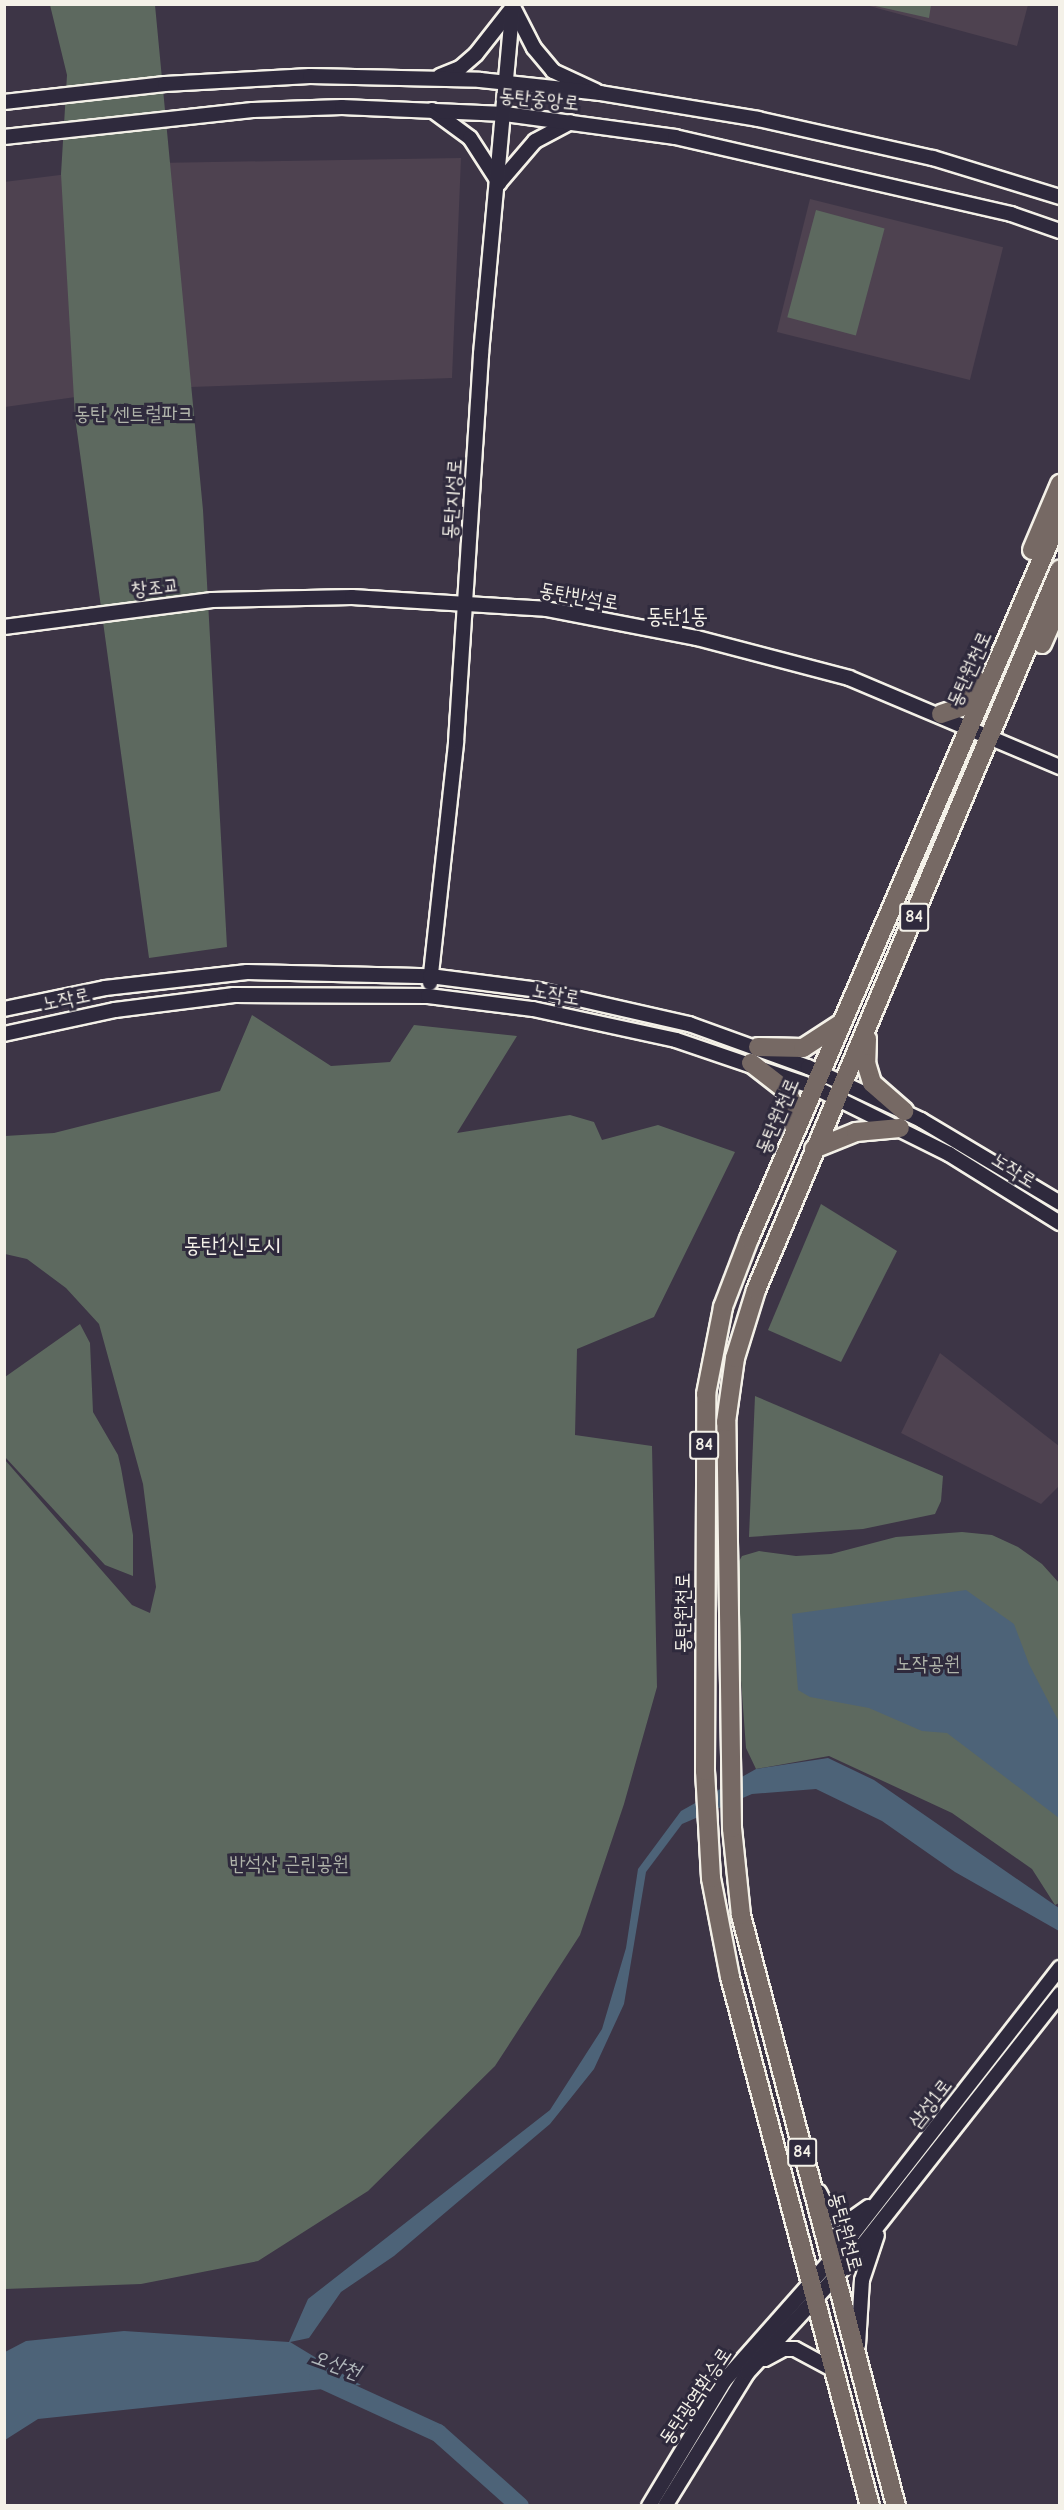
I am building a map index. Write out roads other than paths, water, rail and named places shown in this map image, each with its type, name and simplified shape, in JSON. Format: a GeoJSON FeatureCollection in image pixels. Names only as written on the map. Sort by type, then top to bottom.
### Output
{"type":"FeatureCollection","features":[{"type":"Feature","properties":{"kind":"main road"},"geometry":{"type":"LineString","coordinates":[[941,714],[961,708],[973,694],[1059,484]]}},
{"type":"Feature","properties":{"kind":"main road","name":"동탄원천로"},"geometry":{"type":"LineString","coordinates":[[813,2291],[730,1977],[707,1840],[703,1473],[709,1375],[736,1272],[840,1024],[1059,517]]}},
{"type":"Feature","properties":{"kind":"main road","name":"84"},"geometry":{"type":"LineString","coordinates":[[814,1149],[1006,701],[1059,569]]}},
{"type":"Feature","properties":{"kind":"main road"},"geometry":{"type":"LineString","coordinates":[[1006,701],[1035,659],[1059,603]]}},
{"type":"Feature","properties":{"kind":"main road"},"geometry":{"type":"LineString","coordinates":[[985,690],[992,643]]}},
{"type":"Feature","properties":{"kind":"main road"},"geometry":{"type":"LineString","coordinates":[[814,1149],[856,1132],[906,1121],[872,1083],[866,1062],[869,1022],[858,1019],[849,1005]]}},
{"type":"Feature","properties":{"kind":"main road"},"geometry":{"type":"LineString","coordinates":[[749,1053],[803,1048],[840,1024]]}},
{"type":"Feature","properties":{"kind":"main road"},"geometry":{"type":"LineString","coordinates":[[749,1053],[791,1096],[794,1135]]}},
{"type":"Feature","properties":{"kind":"main road","name":"동탄원천로"},"geometry":{"type":"LineString","coordinates":[[814,1149],[756,1290],[730,1388],[726,1422],[732,1828],[748,1952],[896,2505]]}},
{"type":"Feature","properties":{"kind":"main road","name":"84"},"geometry":{"type":"LineString","coordinates":[[813,2291],[870,2505]]}},
{"type":"Feature","properties":{"kind":"street"},"geometry":{"type":"LineString","coordinates":[[435,77],[460,68],[476,54],[513,6],[534,48],[553,71],[600,93]]}},
{"type":"Feature","properties":{"kind":"street","name":"동탄지성로"},"geometry":{"type":"LineString","coordinates":[[428,996],[456,742],[481,354],[509,83],[513,6]]}},
{"type":"Feature","properties":{"kind":"street","name":"동탄중앙로"},"geometry":{"type":"LineString","coordinates":[[4,102],[209,81],[310,75],[435,77],[509,83],[600,93],[758,119],[923,156],[1059,197]]}},
{"type":"Feature","properties":{"kind":"street"},"geometry":{"type":"LineString","coordinates":[[430,109],[470,138],[499,183],[535,141],[546,132],[574,121]]}},
{"type":"Feature","properties":{"kind":"street","name":"동탄중앙로"},"geometry":{"type":"LineString","coordinates":[[4,137],[253,110],[430,109],[505,114],[574,121],[675,137],[1011,214],[1059,231]]}},
{"type":"Feature","properties":{"kind":"street","name":"동탄반석로"},"geometry":{"type":"LineString","coordinates":[[212,600],[352,597],[465,601],[546,609],[697,638],[849,678],[969,725],[1059,767]]}},
{"type":"Feature","properties":{"kind":"street","name":"창조교"},"geometry":{"type":"LineString","coordinates":[[4,627],[212,600]]}},
{"type":"Feature","properties":{"kind":"street"},"geometry":{"type":"LineString","coordinates":[[344,971],[350,981],[344,993]]}},
{"type":"Feature","properties":{"kind":"street","name":"노작로"},"geometry":{"type":"LineString","coordinates":[[4,1009],[154,981],[232,973],[344,971],[430,976],[497,984],[648,1012],[817,1080],[906,1121],[1058,1212]]}},
{"type":"Feature","properties":{"kind":"street"},"geometry":{"type":"LineString","coordinates":[[495,1003],[487,992],[497,984]]}},
{"type":"Feature","properties":{"kind":"street","name":"노작로"},"geometry":{"type":"LineString","coordinates":[[4,1034],[157,1003],[234,995],[344,993],[428,996],[495,1003],[749,1053]]}},
{"type":"Feature","properties":{"kind":"street","name":"삼성1로"},"geometry":{"type":"LineString","coordinates":[[888,2200],[1059,1968]]}},
{"type":"Feature","properties":{"kind":"street","name":"삼성1로"},"geometry":{"type":"LineString","coordinates":[[833,2269],[1059,1994]]}},
{"type":"Feature","properties":{"kind":"street"},"geometry":{"type":"LineString","coordinates":[[806,2166],[833,2215],[853,2218],[888,2200]]}},
{"type":"Feature","properties":{"kind":"street"},"geometry":{"type":"LineString","coordinates":[[857,2359],[866,2260],[888,2200]]}},
{"type":"Feature","properties":{"kind":"street","name":"동탄광역환승로"},"geometry":{"type":"LineString","coordinates":[[649,2505],[695,2440],[747,2373],[833,2269]]}},
{"type":"Feature","properties":{"kind":"street","name":"동탄광역환승로"},"geometry":{"type":"LineString","coordinates":[[665,2505],[695,2440],[741,2359],[813,2291]]}},
{"type":"Feature","properties":{"kind":"street"},"geometry":{"type":"LineString","coordinates":[[747,2373],[784,2349],[809,2353],[834,2370]]}},
{"type":"Feature","properties":{"kind":"water"},"geometry":{"type":"Polygon","coordinates":[[[966,1590],[1014,1624],[1029,1664],[1059,1722],[1059,1818],[947,1733],[922,1731],[869,1708],[810,1697],[798,1690],[792,1614],[966,1590]]]}},
{"type":"Feature","properties":{"kind":"water"},"geometry":{"type":"Polygon","coordinates":[[[828,1758],[874,1780],[1059,1908],[1059,1931],[955,1872],[882,1821],[816,1789],[752,1794],[682,1824],[646,1872],[624,2004],[594,2069],[550,2124],[394,2256],[341,2292],[309,2338],[290,2342],[361,2385],[38,2419],[5,2440],[5,2352],[26,2341],[124,2331],[289,2342],[308,2299],[550,2110],[602,2029],[626,1948],[638,1869],[681,1811],[756,1769],[828,1758]]]}},
{"type":"Feature","properties":{"kind":"waterway","name":"오산천"},"geometry":{"type":"LineString","coordinates":[[318,2378],[438,2433],[520,2506]]}},
{"type":"Feature","properties":{"kind":"district","name":"동탄1동"},"geometry":{"type":"Point","coordinates":[677,617]}},
{"type":"Feature","properties":{"kind":"district","name":"동탄1신도시"},"geometry":{"type":"Point","coordinates":[232,1246]}},
{"type":"Feature","properties":{"kind":"park label","name":"동탄 센트럴파크"},"geometry":{"type":"Point","coordinates":[134,413]}},
{"type":"Feature","properties":{"kind":"park label","name":"노작공원"},"geometry":{"type":"Point","coordinates":[928,1663]}},
{"type":"Feature","properties":{"kind":"park label","name":"반석산 근린공원"},"geometry":{"type":"Point","coordinates":[289,1863]}}]}
